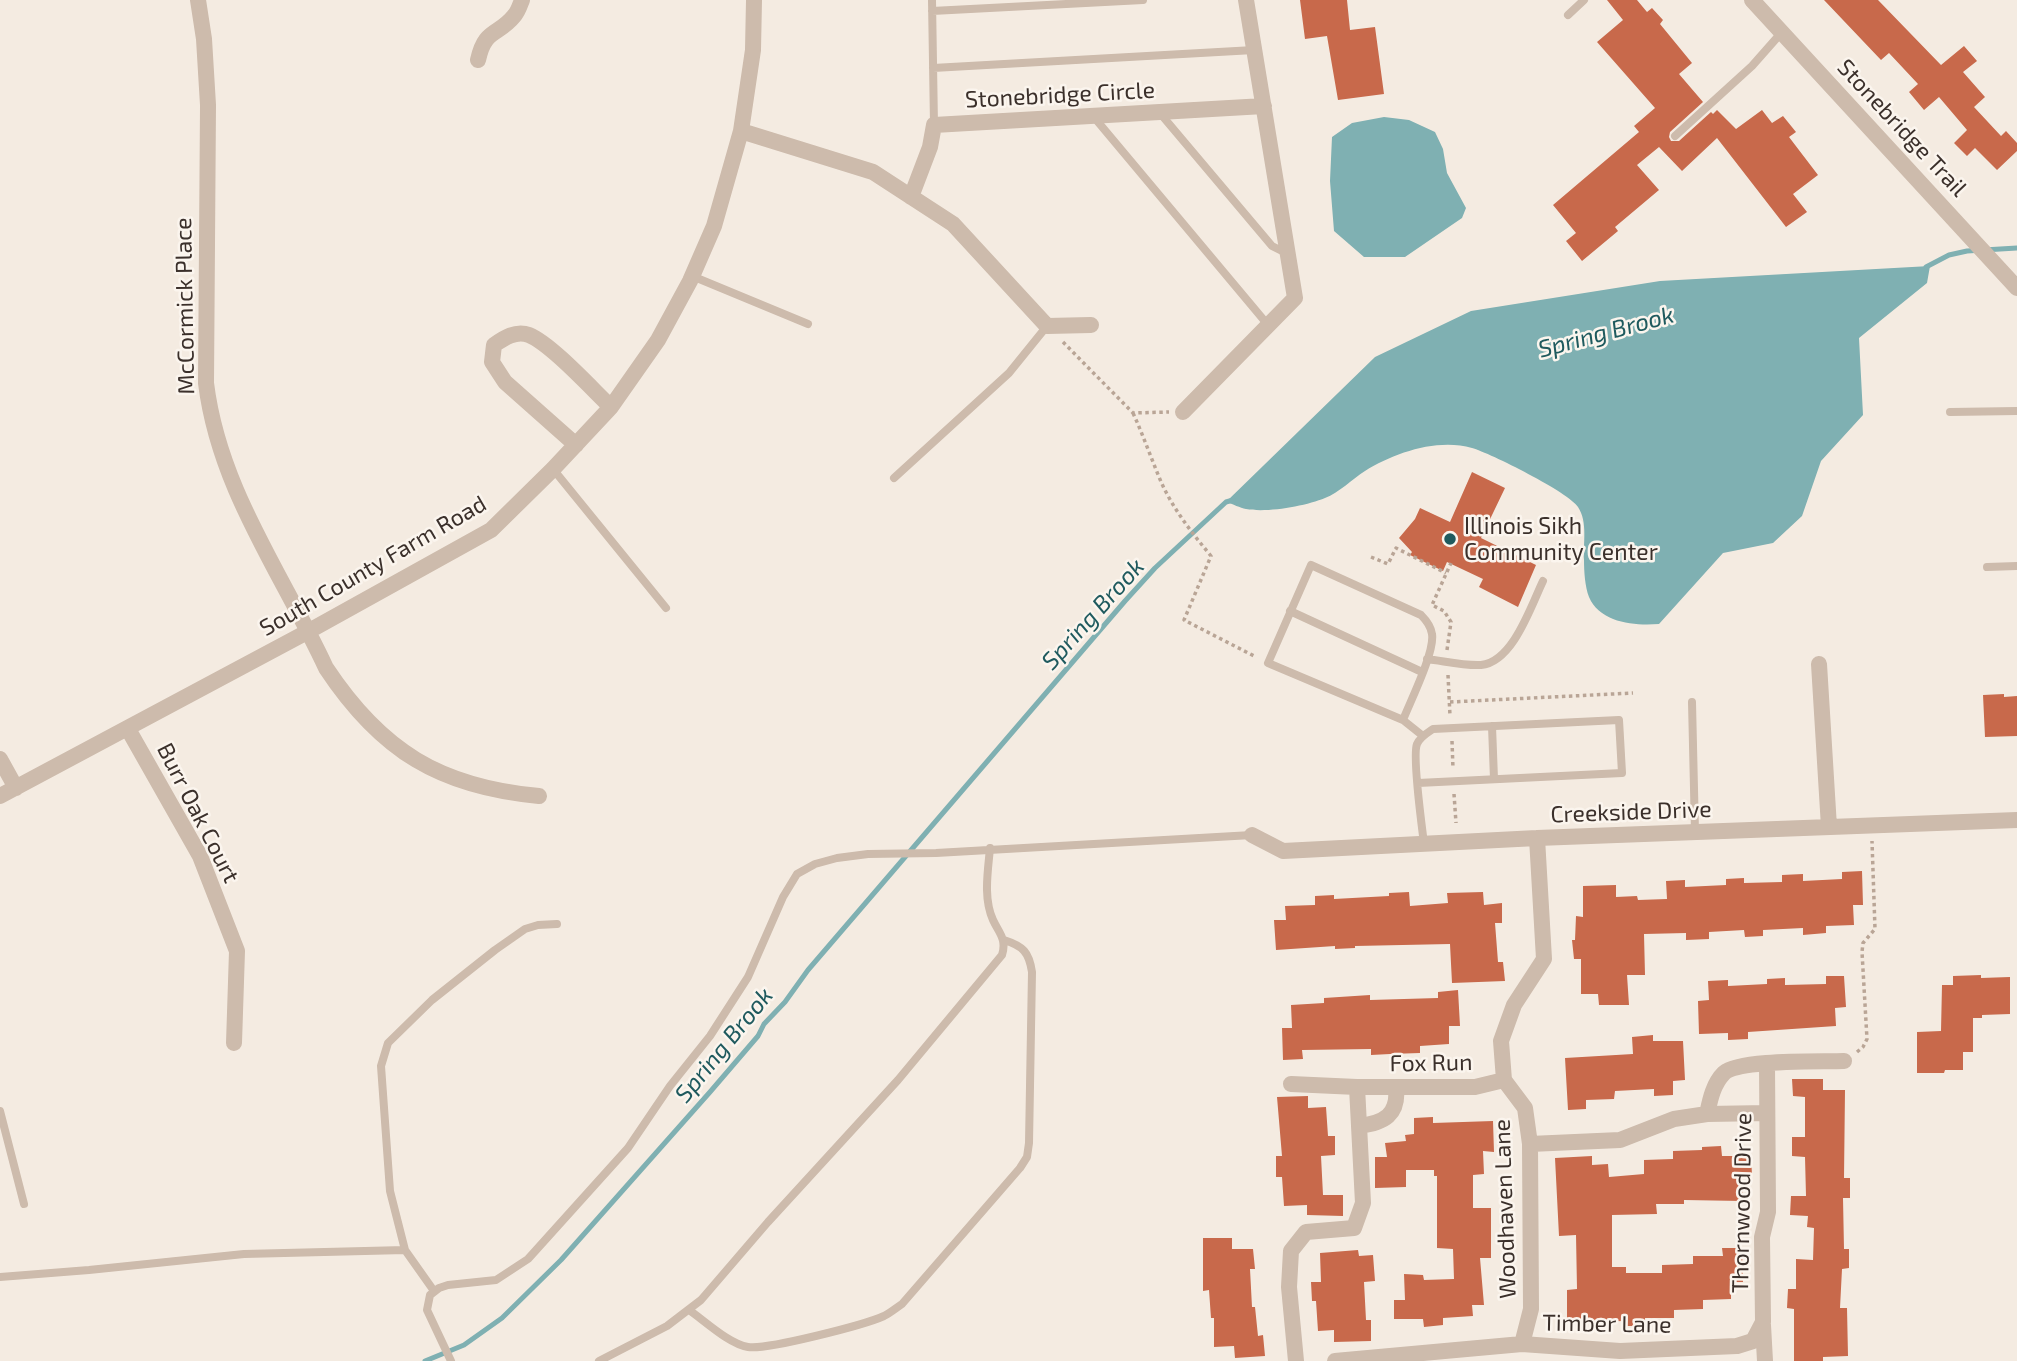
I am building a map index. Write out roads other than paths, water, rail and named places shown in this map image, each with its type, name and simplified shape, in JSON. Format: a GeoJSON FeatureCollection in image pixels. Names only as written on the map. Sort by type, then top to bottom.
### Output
{"type":"FeatureCollection","features":[{"type":"Feature","properties":{"kind":"street","name":"McCormick Place"},"geometry":{"type":"LineString","coordinates":[[198,0],[207,72],[205,352],[209,404],[228,473],[326,668],[369,724],[395,747],[448,777],[482,788],[539,796]]}},
{"type":"Feature","properties":{"kind":"street"},"geometry":{"type":"LineString","coordinates":[[478,60],[481,47],[490,34],[514,16],[522,0]]}},
{"type":"Feature","properties":{"kind":"street","name":"South County Farm Road"},"geometry":{"type":"LineString","coordinates":[[0,796],[309,631],[491,530],[576,445],[611,407],[658,340],[692,276],[726,191],[741,131],[753,50],[754,0]]}},
{"type":"Feature","properties":{"kind":"street"},"geometry":{"type":"LineString","coordinates":[[1183,412],[1295,298],[1246,0]]}},
{"type":"Feature","properties":{"kind":"street","name":"Stonebridge Trail"},"geometry":{"type":"LineString","coordinates":[[1752,0],[2015,286]]}},
{"type":"Feature","properties":{"kind":"street","name":"Stonebridge Circle"},"geometry":{"type":"LineString","coordinates":[[911,197],[930,147],[934,125],[1264,106]]}},
{"type":"Feature","properties":{"kind":"street"},"geometry":{"type":"LineString","coordinates":[[741,131],[873,172],[953,224],[1046,326],[1091,325]]}},
{"type":"Feature","properties":{"kind":"street"},"geometry":{"type":"LineString","coordinates":[[576,445],[505,382],[492,362],[494,345],[509,335],[528,334],[555,353],[611,407]]}},
{"type":"Feature","properties":{"kind":"street"},"geometry":{"type":"LineString","coordinates":[[1819,664],[1829,827]]}},
{"type":"Feature","properties":{"kind":"street","name":"Burr Oak Court"},"geometry":{"type":"LineString","coordinates":[[128,729],[200,856],[237,951],[234,1043]]}},
{"type":"Feature","properties":{"kind":"street"},"geometry":{"type":"LineString","coordinates":[[0,759],[16,788]]}},
{"type":"Feature","properties":{"kind":"street","name":"Creekside Drive"},"geometry":{"type":"LineString","coordinates":[[1252,835],[1283,851],[1537,838],[2017,820]]}},
{"type":"Feature","properties":{"kind":"street"},"geometry":{"type":"LineString","coordinates":[[1504,1080],[1501,1041],[1514,1004],[1544,959],[1537,838]]}},
{"type":"Feature","properties":{"kind":"street"},"geometry":{"type":"LineString","coordinates":[[1707,1114],[1713,1089],[1725,1072],[1745,1065],[1844,1061]]}},
{"type":"Feature","properties":{"kind":"street","name":"Thornwood Drive"},"geometry":{"type":"LineString","coordinates":[[1745,1344],[1763,1322],[1762,1237],[1768,1212],[1768,1063]]}},
{"type":"Feature","properties":{"kind":"street","name":"Fox Run"},"geometry":{"type":"LineString","coordinates":[[1291,1084],[1475,1087],[1504,1080]]}},
{"type":"Feature","properties":{"kind":"street","name":"Woodhaven Lane"},"geometry":{"type":"LineString","coordinates":[[1504,1080],[1525,1108],[1530,1144],[1531,1309],[1522,1344]]}},
{"type":"Feature","properties":{"kind":"street"},"geometry":{"type":"LineString","coordinates":[[1296,1361],[1289,1287],[1291,1251],[1306,1232],[1354,1228],[1363,1203],[1357,1087]]}},
{"type":"Feature","properties":{"kind":"street"},"geometry":{"type":"LineString","coordinates":[[1359,1126],[1376,1124],[1388,1117],[1397,1097],[1396,1087]]}},
{"type":"Feature","properties":{"kind":"street"},"geometry":{"type":"LineString","coordinates":[[1530,1144],[1620,1140],[1674,1119],[1707,1114],[1767,1112]]}},
{"type":"Feature","properties":{"kind":"street"},"geometry":{"type":"LineString","coordinates":[[1763,1322],[1763,1361]]}},
{"type":"Feature","properties":{"kind":"street","name":"Timber Lane"},"geometry":{"type":"LineString","coordinates":[[1335,1361],[1522,1344],[1620,1351],[1745,1344]]}},
{"type":"Feature","properties":{"kind":"street"},"geometry":{"type":"LineString","coordinates":[[1745,1344],[1763,1361]]}},
{"type":"Feature","properties":{"kind":"lane"},"geometry":{"type":"LineString","coordinates":[[932,0],[934,125]]}},
{"type":"Feature","properties":{"kind":"lane"},"geometry":{"type":"LineString","coordinates":[[932,12],[1143,0]]}},
{"type":"Feature","properties":{"kind":"lane"},"geometry":{"type":"LineString","coordinates":[[1568,15],[1584,0]]}},
{"type":"Feature","properties":{"kind":"lane"},"geometry":{"type":"LineString","coordinates":[[1675,136],[1752,66],[1782,32]]}},
{"type":"Feature","properties":{"kind":"lane"},"geometry":{"type":"LineString","coordinates":[[933,68],[1254,50]]}},
{"type":"Feature","properties":{"kind":"lane"},"geometry":{"type":"LineString","coordinates":[[1159,112],[1272,246],[1288,254]]}},
{"type":"Feature","properties":{"kind":"lane"},"geometry":{"type":"LineString","coordinates":[[1093,116],[1268,325]]}},
{"type":"Feature","properties":{"kind":"lane"},"geometry":{"type":"LineString","coordinates":[[692,276],[808,324]]}},
{"type":"Feature","properties":{"kind":"lane"},"geometry":{"type":"LineString","coordinates":[[894,478],[1009,373],[1046,326]]}},
{"type":"Feature","properties":{"kind":"lane"},"geometry":{"type":"LineString","coordinates":[[1950,412],[2017,411]]}},
{"type":"Feature","properties":{"kind":"lane"},"geometry":{"type":"LineString","coordinates":[[553,469],[666,608]]}},
{"type":"Feature","properties":{"kind":"lane"},"geometry":{"type":"LineString","coordinates":[[1403,720],[1427,659],[1432,635],[1427,621],[1421,615],[1311,565],[1268,663],[1403,720],[1423,736]]}},
{"type":"Feature","properties":{"kind":"lane"},"geometry":{"type":"LineString","coordinates":[[1987,567],[2017,566]]}},
{"type":"Feature","properties":{"kind":"lane"},"geometry":{"type":"LineString","coordinates":[[1427,659],[1483,665],[1510,648],[1544,581]]}},
{"type":"Feature","properties":{"kind":"lane"},"geometry":{"type":"LineString","coordinates":[[1290,611],[1422,672]]}},
{"type":"Feature","properties":{"kind":"lane"},"geometry":{"type":"LineString","coordinates":[[1692,702],[1695,832]]}},
{"type":"Feature","properties":{"kind":"lane"},"geometry":{"type":"LineString","coordinates":[[1418,783],[1622,773],[1619,720],[1433,729],[1416,745],[1418,783],[1424,844]]}},
{"type":"Feature","properties":{"kind":"lane"},"geometry":{"type":"LineString","coordinates":[[1492,726],[1494,779]]}},
{"type":"Feature","properties":{"kind":"lane"},"geometry":{"type":"LineString","coordinates":[[451,1361],[427,1310],[427,1303],[434,1291],[447,1285],[496,1280],[528,1259],[628,1148],[748,977],[783,898],[797,874],[815,864],[836,858],[894,853],[936,853],[1252,835]]}},
{"type":"Feature","properties":{"kind":"lane"},"geometry":{"type":"LineString","coordinates":[[599,1361],[667,1326],[701,1300],[768,1222],[898,1080],[1002,955],[1004,940],[993,919],[987,895],[990,848]]}},
{"type":"Feature","properties":{"kind":"lane"},"geometry":{"type":"LineString","coordinates":[[434,1291],[405,1250],[390,1192],[381,1066],[388,1043],[432,1000],[505,943],[525,929],[556,924]]}},
{"type":"Feature","properties":{"kind":"lane"},"geometry":{"type":"LineString","coordinates":[[689,1310],[735,1343],[749,1347],[783,1342],[887,1315],[902,1304],[1020,1168],[1027,1157],[1029,1143],[1032,972],[1027,951],[1004,940]]}},
{"type":"Feature","properties":{"kind":"lane"},"geometry":{"type":"LineString","coordinates":[[0,1111],[24,1204]]}},
{"type":"Feature","properties":{"kind":"lane"},"geometry":{"type":"LineString","coordinates":[[0,1277],[244,1254],[405,1250]]}},
{"type":"Feature","properties":{"kind":"water"},"geometry":{"type":"Polygon","coordinates":[[[1384,117],[1409,120],[1435,132],[1443,149],[1447,173],[1466,208],[1462,218],[1405,257],[1364,257],[1334,231],[1330,181],[1332,137],[1352,123],[1384,117]]]}},
{"type":"Feature","properties":{"kind":"water"},"geometry":{"type":"Polygon","coordinates":[[[1930,266],[1927,283],[1859,338],[1863,415],[1821,461],[1802,516],[1773,543],[1723,553],[1659,624],[1619,621],[1594,606],[1587,589],[1584,526],[1578,507],[1546,483],[1472,448],[1459,445],[1430,446],[1402,453],[1365,471],[1330,496],[1297,506],[1255,510],[1226,502],[1375,357],[1471,311],[1660,281],[1930,266]]]}},
{"type":"Feature","properties":{"kind":"waterway","name":"Spring Brook"},"geometry":{"type":"LineString","coordinates":[[1926,267],[1949,255],[1967,251],[2017,248]]}},
{"type":"Feature","properties":{"kind":"waterway","name":"Spring Brook"},"geometry":{"type":"LineString","coordinates":[[425,1361],[464,1345],[502,1318],[561,1260],[758,1036],[764,1024],[785,1002],[808,970],[1125,601],[1155,568],[1226,502],[1233,500]]}},
{"type":"Feature","properties":{"kind":"place","name":"Illinois Sikh Community Center"},"geometry":{"type":"Point","coordinates":[1450,539]}}]}
